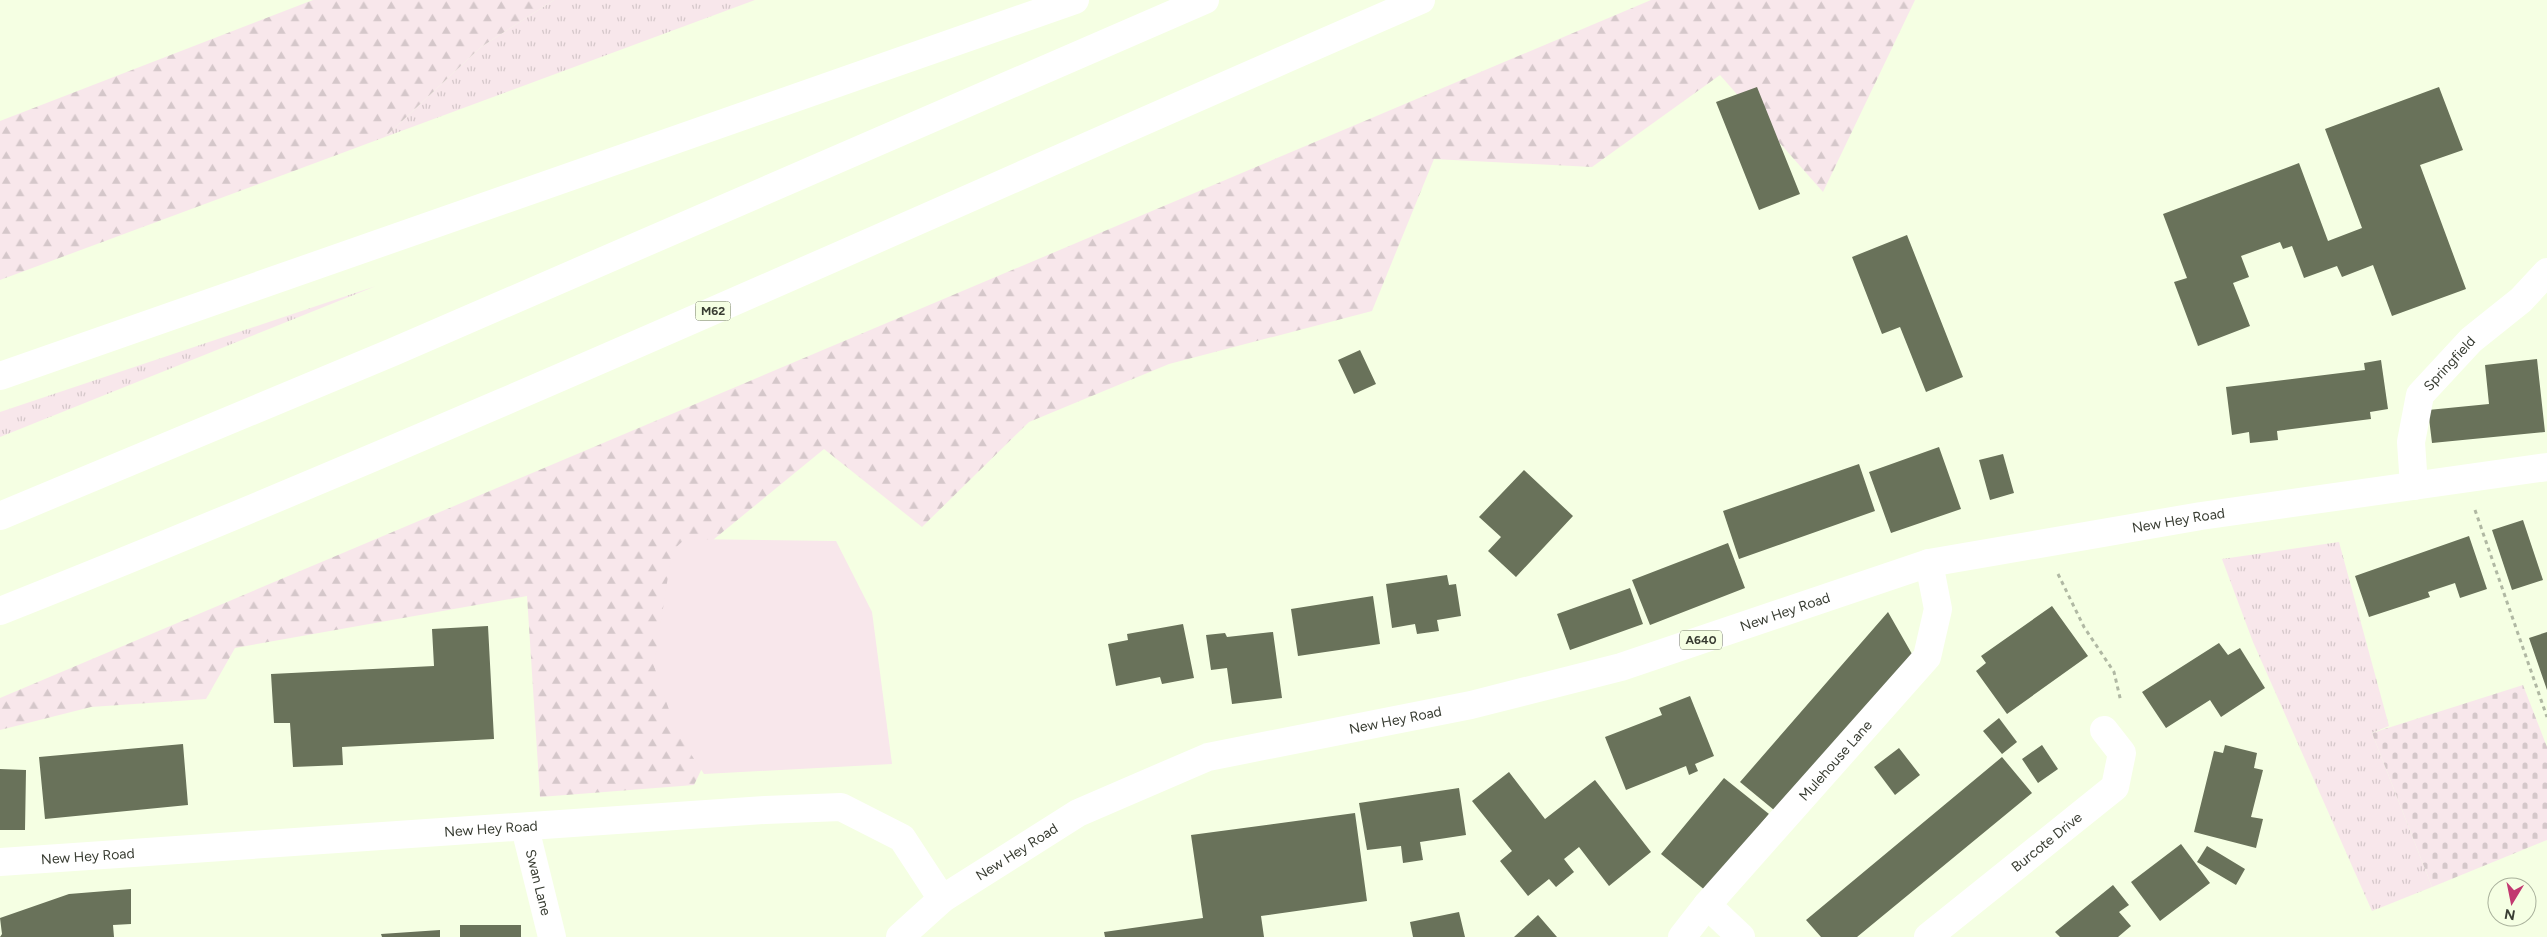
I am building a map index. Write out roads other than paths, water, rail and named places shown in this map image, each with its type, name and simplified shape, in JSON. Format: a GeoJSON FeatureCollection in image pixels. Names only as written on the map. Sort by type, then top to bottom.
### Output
{"type":"FeatureCollection","features":[{"type":"Feature","properties":{"kind":"main road"},"geometry":{"type":"LineString","coordinates":[[0,376],[1075,0]]}},
{"type":"Feature","properties":{"kind":"main road"},"geometry":{"type":"LineString","coordinates":[[0,516],[393,352],[1205,0]]}},
{"type":"Feature","properties":{"kind":"main road","name":"M62"},"geometry":{"type":"LineString","coordinates":[[3,611],[523,395],[1141,121],[1421,0]]}},
{"type":"Feature","properties":{"kind":"main road","name":"Springfield"},"geometry":{"type":"LineString","coordinates":[[2414,486],[2411,442],[2420,395],[2471,340],[2521,300],[2547,272]]}},
{"type":"Feature","properties":{"kind":"main road","name":"New Hey Road"},"geometry":{"type":"LineString","coordinates":[[900,937],[942,899],[1078,813],[1208,757],[1471,705],[1621,667],[1929,563],[2202,516],[2547,467]]}},
{"type":"Feature","properties":{"kind":"main road","name":"Mulehouse Lane"},"geometry":{"type":"LineString","coordinates":[[1682,937],[1706,905],[1927,658],[1938,609],[1929,563]]}},
{"type":"Feature","properties":{"kind":"main road","name":"Burcote Drive"},"geometry":{"type":"LineString","coordinates":[[1928,937],[2115,787],[2122,753],[2109,737]]}},
{"type":"Feature","properties":{"kind":"main road","name":"New Hey Road"},"geometry":{"type":"LineString","coordinates":[[0,862],[526,828],[765,810],[841,807],[902,838],[942,899]]}},
{"type":"Feature","properties":{"kind":"main road","name":"Swan Lane"},"geometry":{"type":"LineString","coordinates":[[526,828],[552,937]]}},
{"type":"Feature","properties":{"kind":"main road"},"geometry":{"type":"LineString","coordinates":[[1706,905],[1741,937]]}}]}
